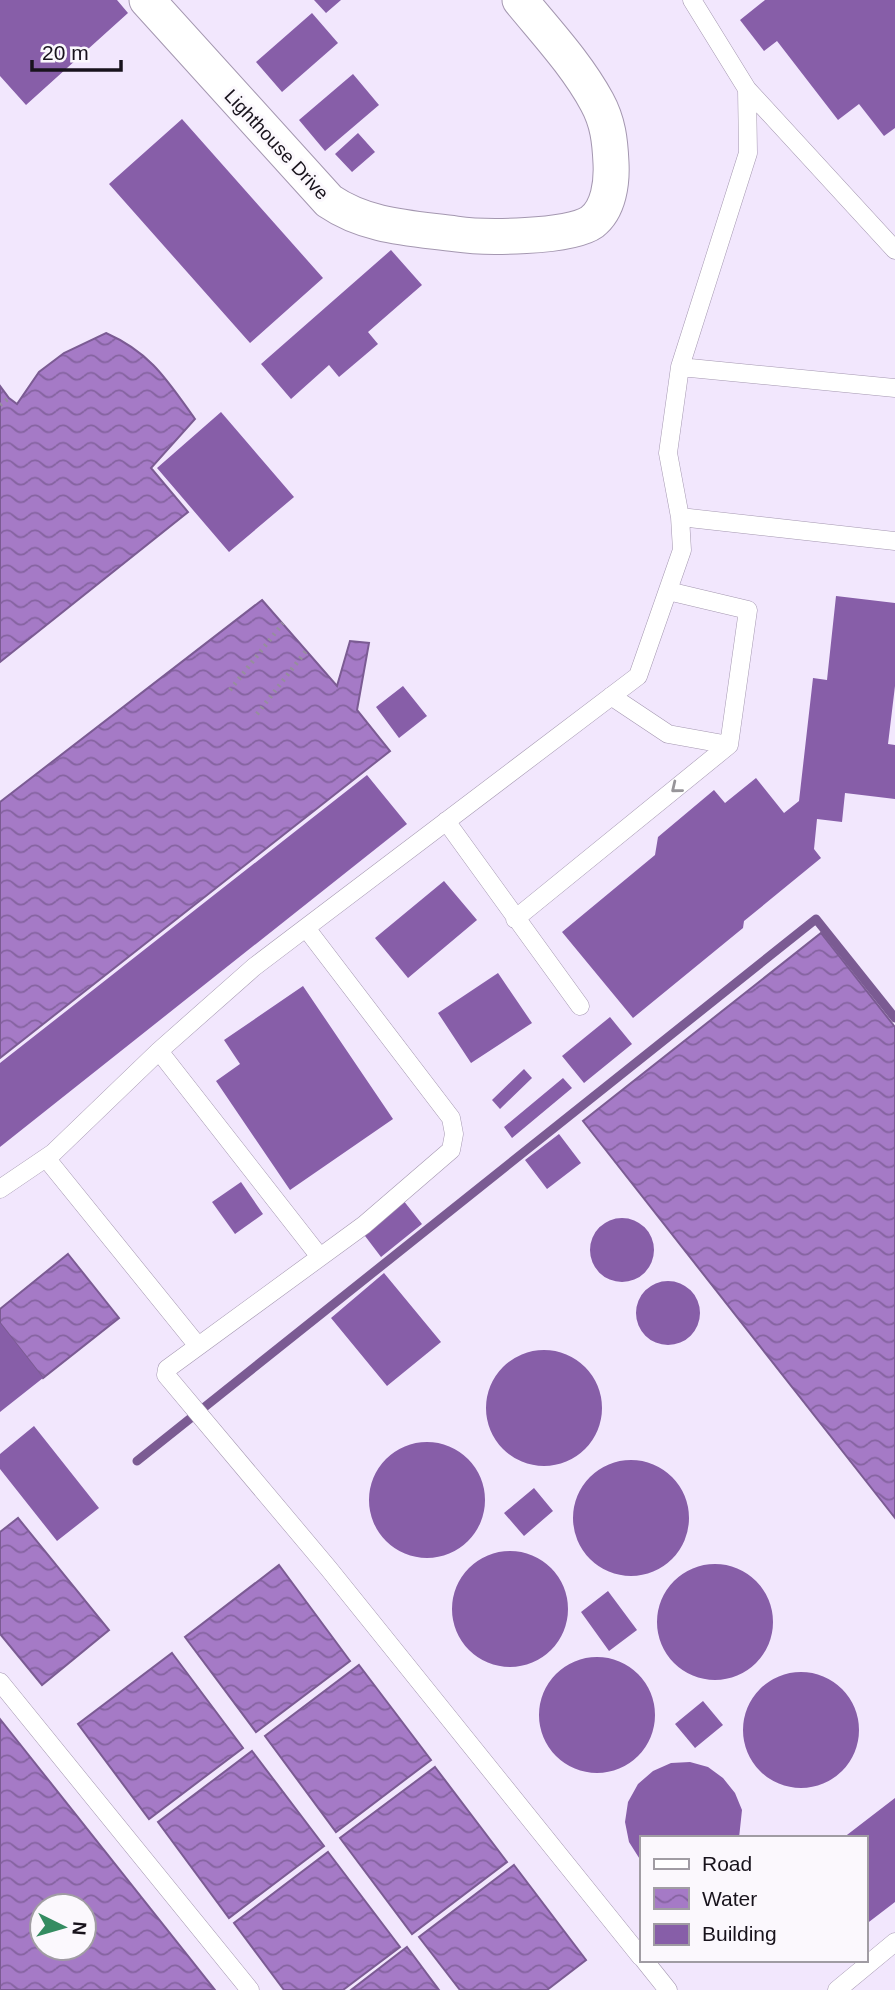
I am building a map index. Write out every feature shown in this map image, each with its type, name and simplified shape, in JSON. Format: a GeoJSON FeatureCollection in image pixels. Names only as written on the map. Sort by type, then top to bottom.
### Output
{"type":"FeatureCollection","features":[{"type":"Feature","properties":{"kind":"street","name":"Lighthouse Drive"},"geometry":{"type":"LineString","coordinates":[[147,0],[329,201],[368,222],[483,237],[567,231],[592,222],[608,197],[609,131],[598,104],[581,75],[520,0]]}},
{"type":"Feature","properties":{"kind":"lane"},"geometry":{"type":"LineString","coordinates":[[692,0],[747,89],[895,250]]}},
{"type":"Feature","properties":{"kind":"lane"},"geometry":{"type":"LineString","coordinates":[[0,1189],[46,1158],[159,1051],[254,967],[638,676],[682,550],[680,517],[668,453],[680,368],[748,153],[747,89]]}},
{"type":"Feature","properties":{"kind":"lane"},"geometry":{"type":"LineString","coordinates":[[680,368],[895,388]]}},
{"type":"Feature","properties":{"kind":"lane"},"geometry":{"type":"LineString","coordinates":[[680,517],[895,541]]}},
{"type":"Feature","properties":{"kind":"lane"},"geometry":{"type":"LineString","coordinates":[[515,919],[729,745],[748,610],[668,591]]}},
{"type":"Feature","properties":{"kind":"lane"},"geometry":{"type":"LineString","coordinates":[[611,696],[668,734],[729,745]]}},
{"type":"Feature","properties":{"kind":"lane"},"geometry":{"type":"LineString","coordinates":[[446,821],[580,1006]]}},
{"type":"Feature","properties":{"kind":"lane"},"geometry":{"type":"LineString","coordinates":[[306,928],[451,1118],[454,1134],[452,1150],[364,1225],[166,1372],[640,1957]]}},
{"type":"Feature","properties":{"kind":"lane"},"geometry":{"type":"LineString","coordinates":[[159,1051],[320,1257]]}},
{"type":"Feature","properties":{"kind":"lane"},"geometry":{"type":"LineString","coordinates":[[46,1158],[198,1346]]}},
{"type":"Feature","properties":{"kind":"lane"},"geometry":{"type":"LineString","coordinates":[[0,1682],[250,1990]]}},
{"type":"Feature","properties":{"kind":"lane"},"geometry":{"type":"LineString","coordinates":[[837,1990],[895,1942]]}},
{"type":"Feature","properties":{"kind":"lane"},"geometry":{"type":"LineString","coordinates":[[645,1962],[668,1990]]}},
{"type":"Feature","properties":{"kind":"path"},"geometry":{"type":"LineString","coordinates":[[0,405],[9,398]]}},
{"type":"Feature","properties":{"kind":"path"},"geometry":{"type":"LineString","coordinates":[[230,690],[282,623]]}},
{"type":"Feature","properties":{"kind":"path"},"geometry":{"type":"LineString","coordinates":[[257,714],[306,651]]}},
{"type":"Feature","properties":{"kind":"water"},"geometry":{"type":"Polygon","coordinates":[[[106,333],[147,359],[195,419],[151,468],[188,512],[0,662],[0,386],[17,404],[39,372],[64,353],[106,333]]]}},
{"type":"Feature","properties":{"kind":"water"},"geometry":{"type":"Polygon","coordinates":[[[262,600],[337,686],[350,641],[369,643],[357,710],[390,751],[0,1058],[0,802],[262,600]]]}},
{"type":"Feature","properties":{"kind":"water"},"geometry":{"type":"Polygon","coordinates":[[[821,933],[895,1027],[895,1518],[583,1121],[821,933]]]}},
{"type":"Feature","properties":{"kind":"water"},"geometry":{"type":"Polygon","coordinates":[[[68,1254],[119,1318],[43,1378],[0,1323],[0,1309],[68,1254]]]}},
{"type":"Feature","properties":{"kind":"water"},"geometry":{"type":"Polygon","coordinates":[[[18,1518],[109,1630],[42,1685],[0,1634],[0,1532],[18,1518]]]}},
{"type":"Feature","properties":{"kind":"water"},"geometry":{"type":"Polygon","coordinates":[[[279,1565],[350,1661],[256,1732],[185,1637],[279,1565]]]}},
{"type":"Feature","properties":{"kind":"water"},"geometry":{"type":"Polygon","coordinates":[[[172,1653],[243,1748],[149,1819],[78,1724],[172,1653]]]}},
{"type":"Feature","properties":{"kind":"water"},"geometry":{"type":"Polygon","coordinates":[[[359,1665],[431,1760],[336,1832],[265,1736],[359,1665]]]}},
{"type":"Feature","properties":{"kind":"water"},"geometry":{"type":"Polygon","coordinates":[[[0,1719],[215,1990],[0,1990],[0,1719]]]}},
{"type":"Feature","properties":{"kind":"water"},"geometry":{"type":"Polygon","coordinates":[[[252,1751],[324,1846],[229,1918],[158,1822],[252,1751]]]}},
{"type":"Feature","properties":{"kind":"water"},"geometry":{"type":"Polygon","coordinates":[[[435,1767],[507,1862],[412,1934],[340,1838],[435,1767]]]}},
{"type":"Feature","properties":{"kind":"water"},"geometry":{"type":"Polygon","coordinates":[[[328,1852],[400,1947],[343,1990],[284,1990],[234,1923],[328,1852]]]}},
{"type":"Feature","properties":{"kind":"water"},"geometry":{"type":"Polygon","coordinates":[[[514,1865],[586,1960],[547,1990],[460,1990],[419,1937],[514,1865]]]}},
{"type":"Feature","properties":{"kind":"water"},"geometry":{"type":"Polygon","coordinates":[[[407,1947],[439,1990],[351,1990],[407,1947]]]}},
{"type":"Feature","properties":{"kind":"building"},"geometry":{"type":"Polygon","coordinates":[[[0,0],[117,0],[128,13],[26,105],[0,76],[0,0]]]}},
{"type":"Feature","properties":{"kind":"building"},"geometry":{"type":"Polygon","coordinates":[[[314,0],[341,0],[326,13],[314,0]]]}},
{"type":"Feature","properties":{"kind":"building"},"geometry":{"type":"Polygon","coordinates":[[[765,0],[895,0],[895,128],[884,136],[859,104],[838,120],[777,41],[764,51],[740,20],[765,0]]]}},
{"type":"Feature","properties":{"kind":"building"},"geometry":{"type":"Polygon","coordinates":[[[312,13],[338,43],[282,92],[256,62],[312,13]]]}},
{"type":"Feature","properties":{"kind":"building"},"geometry":{"type":"Polygon","coordinates":[[[353,74],[379,105],[325,151],[299,120],[353,74]]]}},
{"type":"Feature","properties":{"kind":"building"},"geometry":{"type":"Polygon","coordinates":[[[182,119],[323,278],[250,343],[109,184],[182,119]]]}},
{"type":"Feature","properties":{"kind":"building"},"geometry":{"type":"Polygon","coordinates":[[[358,133],[375,152],[352,172],[335,154],[358,133]]]}},
{"type":"Feature","properties":{"kind":"building"},"geometry":{"type":"Polygon","coordinates":[[[391,250],[422,285],[368,332],[378,344],[339,377],[329,365],[291,399],[261,364],[391,250]]]}},
{"type":"Feature","properties":{"kind":"building"},"geometry":{"type":"Polygon","coordinates":[[[221,412],[294,497],[229,552],[157,468],[221,412]]]}},
{"type":"Feature","properties":{"kind":"building"},"geometry":{"type":"Polygon","coordinates":[[[836,596],[895,603],[895,686],[888,744],[895,745],[895,799],[845,793],[842,822],[817,819],[814,849],[821,858],[744,921],[743,928],[633,1018],[562,932],[655,855],[658,837],[714,790],[725,803],[756,778],[784,813],[799,801],[813,678],[827,680],[836,596]]]}},
{"type":"Feature","properties":{"kind":"building"},"geometry":{"type":"Polygon","coordinates":[[[403,686],[427,716],[399,738],[376,707],[403,686]]]}},
{"type":"Feature","properties":{"kind":"building"},"geometry":{"type":"Polygon","coordinates":[[[367,775],[407,824],[0,1147],[0,1063],[367,775]]]}},
{"type":"Feature","properties":{"kind":"building"},"geometry":{"type":"Polygon","coordinates":[[[444,881],[477,920],[408,978],[375,938],[444,881]]]}},
{"type":"Feature","properties":{"kind":"building"},"geometry":{"type":"Polygon","coordinates":[[[498,973],[532,1023],[471,1063],[438,1013],[498,973]]]}},
{"type":"Feature","properties":{"kind":"building"},"geometry":{"type":"Polygon","coordinates":[[[303,986],[393,1119],[290,1190],[216,1081],[240,1064],[224,1040],[303,986]]]}},
{"type":"Feature","properties":{"kind":"building"},"geometry":{"type":"Polygon","coordinates":[[[610,1017],[632,1044],[584,1083],[562,1056],[610,1017]]]}},
{"type":"Feature","properties":{"kind":"building"},"geometry":{"type":"Polygon","coordinates":[[[524,1069],[532,1078],[500,1109],[492,1100],[524,1069]]]}},
{"type":"Feature","properties":{"kind":"building"},"geometry":{"type":"Polygon","coordinates":[[[563,1078],[572,1088],[512,1138],[504,1127],[563,1078]]]}},
{"type":"Feature","properties":{"kind":"building"},"geometry":{"type":"Polygon","coordinates":[[[559,1134],[581,1163],[547,1189],[525,1160],[559,1134]]]}},
{"type":"Feature","properties":{"kind":"building"},"geometry":{"type":"Polygon","coordinates":[[[241,1182],[263,1214],[235,1234],[212,1202],[241,1182]]]}},
{"type":"Feature","properties":{"kind":"building"},"geometry":{"type":"Polygon","coordinates":[[[403,1200],[422,1224],[381,1257],[362,1232],[403,1200]]]}},
{"type":"Feature","properties":{"kind":"building"},"geometry":{"type":"Polygon","coordinates":[[[622,1218],[645,1227],[654,1250],[645,1273],[622,1282],[599,1273],[590,1250],[599,1227],[622,1218]]]}},
{"type":"Feature","properties":{"kind":"building"},"geometry":{"type":"Polygon","coordinates":[[[384,1273],[441,1342],[387,1386],[331,1318],[384,1273]]]}},
{"type":"Feature","properties":{"kind":"building"},"geometry":{"type":"Polygon","coordinates":[[[668,1281],[680,1283],[691,1290],[698,1301],[698,1325],[691,1336],[680,1343],[668,1345],[656,1343],[645,1336],[638,1325],[636,1313],[638,1301],[645,1290],[656,1283],[668,1281]]]}},
{"type":"Feature","properties":{"kind":"building"},"geometry":{"type":"Polygon","coordinates":[[[0,1323],[43,1378],[0,1412],[0,1323]]]}},
{"type":"Feature","properties":{"kind":"building"},"geometry":{"type":"Polygon","coordinates":[[[544,1350],[566,1354],[585,1367],[598,1386],[602,1408],[598,1430],[585,1449],[566,1462],[544,1466],[522,1462],[503,1449],[490,1430],[486,1408],[490,1386],[503,1367],[522,1354],[544,1350]]]}},
{"type":"Feature","properties":{"kind":"building"},"geometry":{"type":"Polygon","coordinates":[[[34,1426],[99,1508],[57,1541],[0,1469],[0,1454],[34,1426]]]}},
{"type":"Feature","properties":{"kind":"building"},"geometry":{"type":"Polygon","coordinates":[[[427,1442],[449,1446],[468,1459],[481,1478],[485,1500],[481,1522],[468,1541],[449,1554],[427,1558],[405,1554],[386,1541],[373,1522],[369,1500],[373,1478],[386,1459],[405,1446],[427,1442]]]}},
{"type":"Feature","properties":{"kind":"building"},"geometry":{"type":"Polygon","coordinates":[[[631,1460],[653,1464],[672,1477],[685,1496],[689,1518],[685,1540],[672,1559],[653,1572],[631,1576],[609,1572],[590,1559],[577,1540],[573,1518],[577,1496],[590,1477],[609,1464],[631,1460]]]}},
{"type":"Feature","properties":{"kind":"building"},"geometry":{"type":"Polygon","coordinates":[[[534,1488],[553,1511],[524,1536],[504,1513],[534,1488]]]}},
{"type":"Feature","properties":{"kind":"building"},"geometry":{"type":"Polygon","coordinates":[[[510,1551],[532,1555],[551,1568],[564,1587],[568,1609],[564,1631],[551,1650],[532,1663],[510,1667],[488,1663],[469,1650],[456,1631],[452,1609],[456,1587],[469,1568],[488,1555],[510,1551]]]}},
{"type":"Feature","properties":{"kind":"building"},"geometry":{"type":"Polygon","coordinates":[[[715,1564],[737,1568],[756,1581],[769,1600],[773,1622],[769,1644],[756,1663],[737,1676],[715,1680],[693,1676],[674,1663],[661,1644],[657,1622],[661,1600],[674,1581],[693,1568],[715,1564]]]}},
{"type":"Feature","properties":{"kind":"building"},"geometry":{"type":"Polygon","coordinates":[[[608,1591],[637,1630],[609,1651],[581,1612],[608,1591]]]}},
{"type":"Feature","properties":{"kind":"building"},"geometry":{"type":"Polygon","coordinates":[[[597,1657],[619,1661],[638,1674],[651,1693],[655,1715],[651,1737],[638,1756],[619,1769],[597,1773],[575,1769],[556,1756],[543,1737],[539,1715],[543,1693],[556,1674],[575,1661],[597,1657]]]}},
{"type":"Feature","properties":{"kind":"building"},"geometry":{"type":"Polygon","coordinates":[[[801,1672],[823,1676],[842,1689],[855,1708],[859,1730],[855,1752],[842,1771],[823,1784],[801,1788],[779,1784],[760,1771],[747,1752],[743,1730],[747,1708],[760,1689],[779,1676],[801,1672]]]}},
{"type":"Feature","properties":{"kind":"building"},"geometry":{"type":"Polygon","coordinates":[[[703,1701],[723,1725],[695,1748],[675,1724],[703,1701]]]}},
{"type":"Feature","properties":{"kind":"building"},"geometry":{"type":"Polygon","coordinates":[[[690,1762],[708,1767],[723,1778],[735,1793],[742,1810],[739,1836],[640,1836],[640,1859],[629,1842],[625,1822],[628,1802],[638,1784],[653,1771],[671,1763],[690,1762]]]}},
{"type":"Feature","properties":{"kind":"building"},"geometry":{"type":"Polygon","coordinates":[[[895,1798],[895,1902],[867,1923],[867,1836],[846,1836],[895,1798]]]}},
{"type":"Feature","properties":{"kind":"waterway"},"geometry":{"type":"LineString","coordinates":[[137,1461],[816,919],[895,1018]]}}]}
